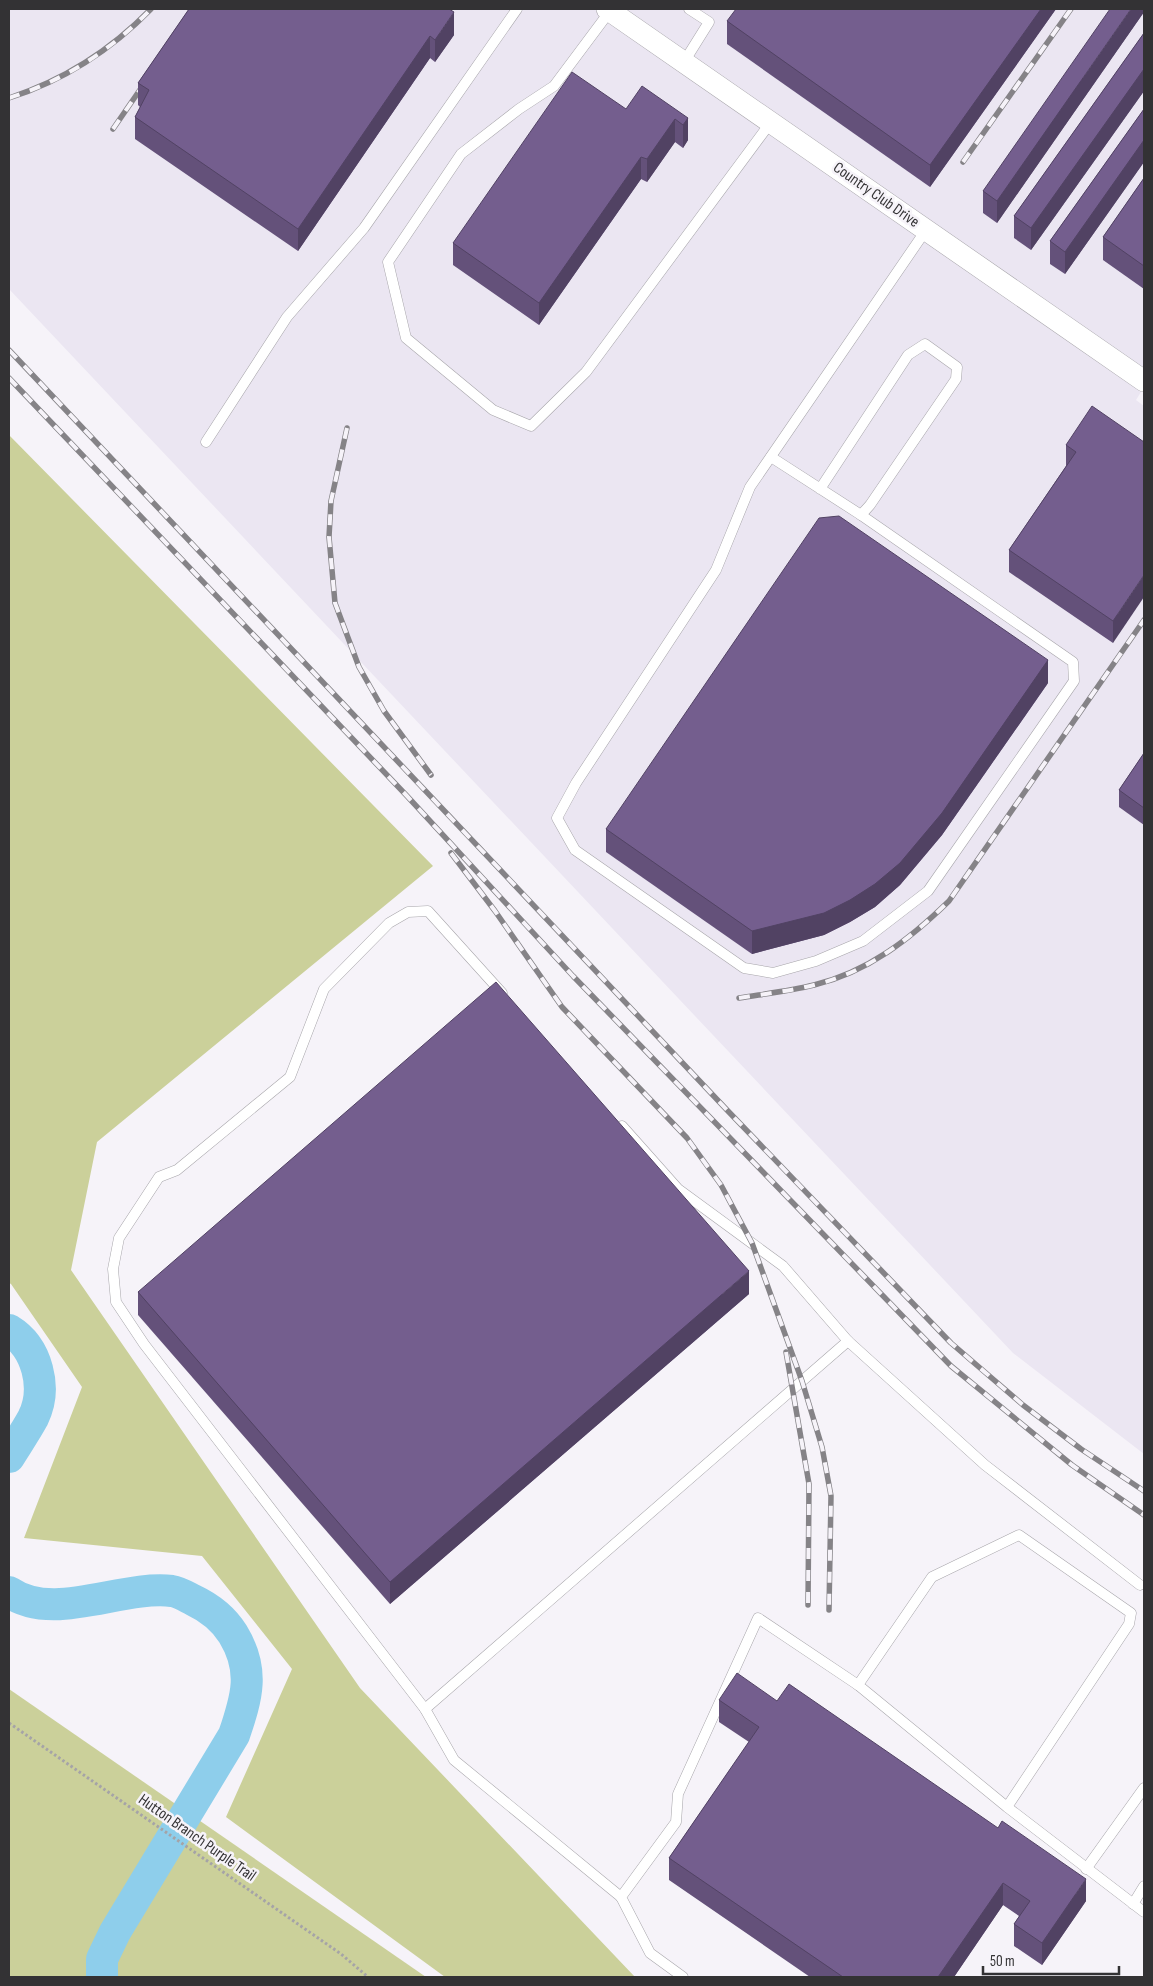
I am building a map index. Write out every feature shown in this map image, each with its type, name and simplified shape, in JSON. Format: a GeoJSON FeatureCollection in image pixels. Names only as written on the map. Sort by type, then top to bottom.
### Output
{"type":"FeatureCollection","features":[{"type":"Feature","properties":{"kind":"street","name":"Country Club Drive"},"geometry":{"type":"LineString","coordinates":[[609,10],[1144,381]]}},
{"type":"Feature","properties":{"kind":"lane"},"geometry":{"type":"LineString","coordinates":[[206,442],[287,317],[364,228],[517,9]]}},
{"type":"Feature","properties":{"kind":"lane"},"geometry":{"type":"LineString","coordinates":[[684,62],[708,22],[689,9]]}},
{"type":"Feature","properties":{"kind":"lane"},"geometry":{"type":"LineString","coordinates":[[609,10],[554,86],[461,154],[388,262],[406,338],[493,410],[531,426],[586,372],[770,122]]}},
{"type":"Feature","properties":{"kind":"lane"},"geometry":{"type":"LineString","coordinates":[[771,457],[861,515],[1073,662],[1074,681],[928,891],[864,941],[816,961],[774,973],[744,968],[575,850],[557,818],[576,783],[716,570],[750,487],[926,230]]}},
{"type":"Feature","properties":{"kind":"lane"},"geometry":{"type":"LineString","coordinates":[[820,489],[908,355],[925,344],[957,367],[956,379],[870,505],[861,515]]}},
{"type":"Feature","properties":{"kind":"lane"},"geometry":{"type":"LineString","coordinates":[[507,999],[428,911],[408,912],[389,924],[324,989],[290,1077],[178,1170],[159,1177],[119,1238],[113,1269],[116,1302],[144,1344],[425,1709],[454,1760],[621,1898],[650,1953],[683,1977]]}},
{"type":"Feature","properties":{"kind":"lane"},"geometry":{"type":"LineString","coordinates":[[612,1116],[678,1189],[782,1266],[848,1341],[985,1465],[1143,1588]]}},
{"type":"Feature","properties":{"kind":"lane"},"geometry":{"type":"LineString","coordinates":[[425,1709],[848,1341]]}},
{"type":"Feature","properties":{"kind":"lane"},"geometry":{"type":"LineString","coordinates":[[858,1685],[932,1576],[1019,1535],[1132,1613],[1129,1624],[1007,1807]]}},
{"type":"Feature","properties":{"kind":"lane"},"geometry":{"type":"LineString","coordinates":[[621,1898],[676,1822],[678,1794],[758,1618],[858,1685],[1007,1807],[1144,1912]]}},
{"type":"Feature","properties":{"kind":"lane"},"geometry":{"type":"LineString","coordinates":[[1086,1869],[1144,1788]]}},
{"type":"Feature","properties":{"kind":"lane"},"geometry":{"type":"LineString","coordinates":[[1133,1904],[1144,1886]]}},
{"type":"Feature","properties":{"kind":"path","name":"Hutton Branch Purple Trail"},"geometry":{"type":"LineString","coordinates":[[9,1724],[341,1954],[368,1977]]}},
{"type":"Feature","properties":{"kind":"shaded area"},"geometry":{"type":"Polygon","coordinates":[[[9,9],[1144,9],[1144,387],[1136,400],[1144,406],[1144,1454],[1013,1353],[9,289],[9,9]]]}},
{"type":"Feature","properties":{"kind":"green space"},"geometry":{"type":"Polygon","coordinates":[[[9,435],[433,866],[97,1142],[71,1270],[360,1688],[635,1977],[445,1977],[226,1817],[292,1669],[202,1556],[24,1538],[82,1387],[9,1283],[9,435]]]}},
{"type":"Feature","properties":{"kind":"green space"},"geometry":{"type":"Polygon","coordinates":[[[9,1689],[426,1977],[9,1977],[9,1689]]]}},
{"type":"Feature","properties":{"kind":"building"},"geometry":{"type":"Polygon","coordinates":[[[189,9],[449,9],[454,12],[435,40],[430,36],[298,229],[135,117],[149,90],[138,83],[189,9]]]}},
{"type":"Feature","properties":{"kind":"building"},"geometry":{"type":"Polygon","coordinates":[[[736,9],[1041,9],[930,165],[727,21],[736,9]]]}},
{"type":"Feature","properties":{"kind":"building"},"geometry":{"type":"Polygon","coordinates":[[[1110,9],[1131,9],[997,201],[983,191],[1110,9]]]}},
{"type":"Feature","properties":{"kind":"building"},"geometry":{"type":"Polygon","coordinates":[[[1144,33],[1144,69],[1031,228],[1014,216],[1144,33]]]}},
{"type":"Feature","properties":{"kind":"building"},"geometry":{"type":"Polygon","coordinates":[[[572,72],[626,109],[642,86],[688,118],[683,125],[675,119],[647,159],[641,157],[539,303],[453,243],[572,72]]]}},
{"type":"Feature","properties":{"kind":"building"},"geometry":{"type":"Polygon","coordinates":[[[1144,109],[1144,140],[1065,252],[1050,241],[1144,109]]]}},
{"type":"Feature","properties":{"kind":"building"},"geometry":{"type":"Polygon","coordinates":[[[1144,178],[1144,266],[1103,237],[1144,178]]]}},
{"type":"Feature","properties":{"kind":"building"},"geometry":{"type":"Polygon","coordinates":[[[1092,406],[1144,442],[1144,575],[1113,621],[1009,550],[1076,452],[1066,445],[1092,406]]]}},
{"type":"Feature","properties":{"kind":"building"},"geometry":{"type":"Polygon","coordinates":[[[839,516],[1048,660],[942,813],[900,863],[875,884],[850,900],[824,913],[752,931],[606,829],[819,518],[839,516]]]}},
{"type":"Feature","properties":{"kind":"building"},"geometry":{"type":"Polygon","coordinates":[[[1144,753],[1144,808],[1119,790],[1144,753]]]}},
{"type":"Feature","properties":{"kind":"building"},"geometry":{"type":"Polygon","coordinates":[[[496,982],[749,1271],[390,1582],[138,1292],[496,982]]]}},
{"type":"Feature","properties":{"kind":"building"},"geometry":{"type":"Polygon","coordinates":[[[737,1673],[777,1701],[789,1684],[998,1828],[1002,1821],[1086,1879],[1042,1943],[1014,1924],[1030,1901],[1003,1883],[938,1977],[843,1977],[669,1858],[759,1727],[719,1700],[737,1673]]]}},
{"type":"Feature","properties":{"kind":"waterway"},"geometry":{"type":"LineString","coordinates":[[9,1330],[19,1337],[33,1357],[37,1369],[40,1394],[33,1418],[9,1457]]}},
{"type":"Feature","properties":{"kind":"waterway"},"geometry":{"type":"LineString","coordinates":[[9,1592],[27,1601],[46,1604],[67,1604],[131,1593],[172,1591],[205,1606],[216,1614],[233,1634],[244,1660],[247,1684],[234,1735],[115,1932],[102,1959],[102,1977]]}},
{"type":"Feature","properties":{"kind":"railway"},"geometry":{"type":"LineString","coordinates":[[9,98],[49,82],[86,62],[119,38],[151,9]]}},
{"type":"Feature","properties":{"kind":"railway"},"geometry":{"type":"LineString","coordinates":[[963,162],[1071,9]]}},
{"type":"Feature","properties":{"kind":"railway"},"geometry":{"type":"LineString","coordinates":[[113,129],[146,81]]}},
{"type":"Feature","properties":{"kind":"railway"},"geometry":{"type":"LineString","coordinates":[[9,350],[727,1110],[951,1343],[1023,1405],[1081,1449],[1144,1491]]}},
{"type":"Feature","properties":{"kind":"railway"},"geometry":{"type":"LineString","coordinates":[[9,378],[407,796],[573,976],[951,1366],[1072,1465],[1144,1515]]}},
{"type":"Feature","properties":{"kind":"railway"},"geometry":{"type":"LineString","coordinates":[[347,428],[331,501],[329,537],[335,603],[359,667],[384,711],[431,775]]}},
{"type":"Feature","properties":{"kind":"railway"},"geometry":{"type":"LineString","coordinates":[[739,998],[805,987],[852,972],[870,963],[903,941],[934,915],[949,901],[1144,620]]}},
{"type":"Feature","properties":{"kind":"railway"},"geometry":{"type":"LineString","coordinates":[[451,853],[495,911],[562,1007],[687,1138],[721,1185],[752,1243],[802,1381],[822,1447],[831,1496],[829,1610]]}},
{"type":"Feature","properties":{"kind":"railway"},"geometry":{"type":"LineString","coordinates":[[786,1352],[809,1484],[808,1605]]}}]}
